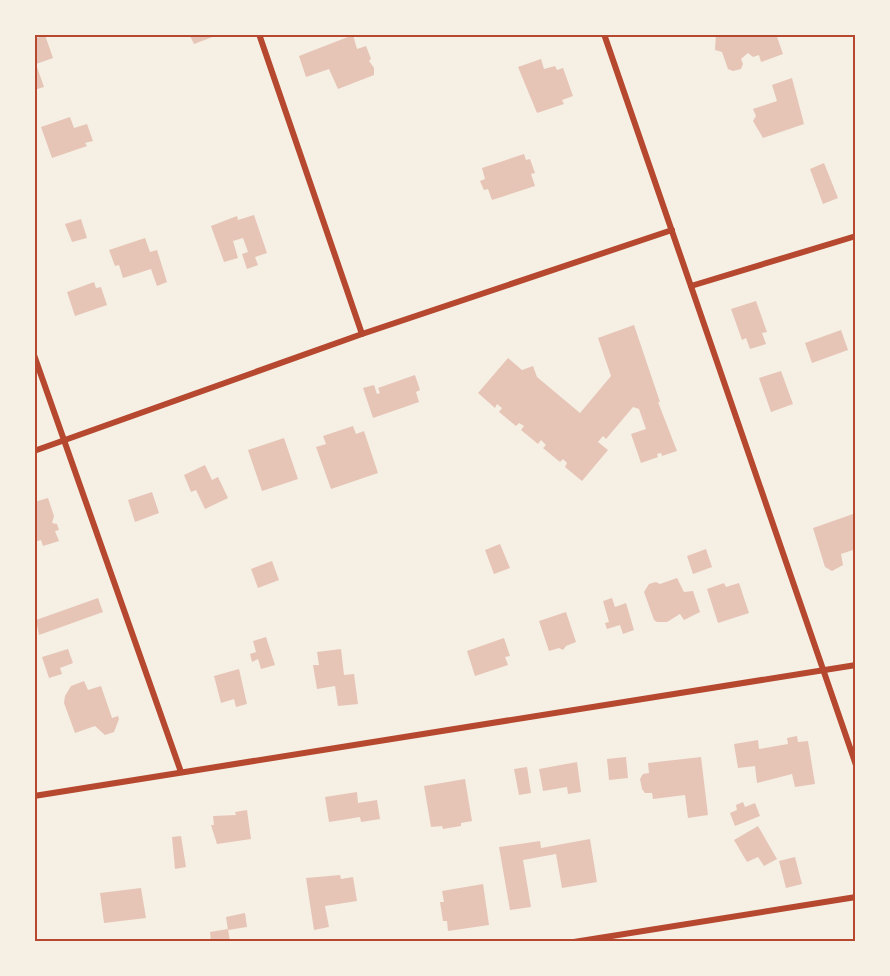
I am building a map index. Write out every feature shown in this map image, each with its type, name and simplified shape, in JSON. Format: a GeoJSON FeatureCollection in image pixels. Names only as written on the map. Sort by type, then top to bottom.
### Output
{"type":"FeatureCollection","features":[{"type":"Feature","properties":{"kind":"street"},"geometry":{"type":"LineString","coordinates":[[260,34],[362,334]]}},
{"type":"Feature","properties":{"kind":"street"},"geometry":{"type":"LineString","coordinates":[[604,34],[855,765]]}},
{"type":"Feature","properties":{"kind":"street"},"geometry":{"type":"LineString","coordinates":[[34,451],[362,334],[672,230]]}},
{"type":"Feature","properties":{"kind":"street"},"geometry":{"type":"LineString","coordinates":[[691,286],[855,236]]}},
{"type":"Feature","properties":{"kind":"street"},"geometry":{"type":"LineString","coordinates":[[34,354],[181,772]]}},
{"type":"Feature","properties":{"kind":"street"},"geometry":{"type":"LineString","coordinates":[[34,796],[855,664]]}},
{"type":"Feature","properties":{"kind":"street"},"geometry":{"type":"LineString","coordinates":[[574,942],[855,897]]}},
{"type":"Feature","properties":{"kind":"building"},"geometry":{"type":"Polygon","coordinates":[[[189,34],[218,34],[218,35],[194,44],[189,34]]]}},
{"type":"Feature","properties":{"kind":"building"},"geometry":{"type":"Polygon","coordinates":[[[716,34],[776,34],[783,54],[761,62],[759,55],[753,57],[748,53],[741,59],[743,64],[741,69],[733,71],[728,69],[722,52],[715,50],[716,34]]]}},
{"type":"Feature","properties":{"kind":"building"},"geometry":{"type":"Polygon","coordinates":[[[45,35],[53,58],[36,64],[44,87],[34,90],[34,39],[45,35]]]}},
{"type":"Feature","properties":{"kind":"building"},"geometry":{"type":"Polygon","coordinates":[[[353,35],[357,49],[366,46],[371,59],[369,61],[374,68],[374,75],[338,89],[329,69],[306,77],[299,56],[353,35]]]}},
{"type":"Feature","properties":{"kind":"building"},"geometry":{"type":"Polygon","coordinates":[[[541,59],[544,69],[555,66],[557,70],[563,68],[573,96],[562,100],[564,104],[537,113],[518,67],[541,59]]]}},
{"type":"Feature","properties":{"kind":"building"},"geometry":{"type":"Polygon","coordinates":[[[792,78],[804,124],[763,138],[753,121],[756,116],[753,109],[777,101],[772,85],[792,78]]]}},
{"type":"Feature","properties":{"kind":"building"},"geometry":{"type":"Polygon","coordinates":[[[70,117],[74,128],[87,124],[93,141],[85,143],[87,146],[52,158],[41,127],[70,117]]]}},
{"type":"Feature","properties":{"kind":"building"},"geometry":{"type":"Polygon","coordinates":[[[524,154],[526,160],[530,159],[535,173],[531,174],[535,186],[492,200],[488,189],[484,190],[480,181],[485,179],[482,168],[524,154]]]}},
{"type":"Feature","properties":{"kind":"building"},"geometry":{"type":"Polygon","coordinates":[[[824,163],[838,198],[823,204],[810,169],[824,163]]]}},
{"type":"Feature","properties":{"kind":"building"},"geometry":{"type":"Polygon","coordinates":[[[254,215],[267,253],[255,257],[258,265],[247,269],[242,254],[248,252],[243,238],[233,241],[238,258],[224,262],[211,226],[237,216],[238,220],[254,215]]]}},
{"type":"Feature","properties":{"kind":"building"},"geometry":{"type":"Polygon","coordinates":[[[81,219],[87,238],[72,242],[65,224],[81,219]]]}},
{"type":"Feature","properties":{"kind":"building"},"geometry":{"type":"Polygon","coordinates":[[[145,238],[150,252],[157,250],[167,282],[157,286],[151,269],[123,278],[119,265],[115,266],[109,250],[145,238]]]}},
{"type":"Feature","properties":{"kind":"building"},"geometry":{"type":"Polygon","coordinates":[[[94,282],[96,288],[101,287],[107,305],[75,316],[67,292],[94,282]]]}},
{"type":"Feature","properties":{"kind":"building"},"geometry":{"type":"Polygon","coordinates":[[[756,301],[767,332],[762,333],[766,344],[750,349],[746,338],[742,340],[731,309],[756,301]]]}},
{"type":"Feature","properties":{"kind":"building"},"geometry":{"type":"Polygon","coordinates":[[[634,325],[660,402],[658,402],[677,451],[662,456],[661,453],[657,454],[658,457],[641,463],[631,434],[646,429],[639,409],[633,407],[606,439],[603,436],[598,442],[608,450],[582,481],[565,467],[567,463],[563,459],[560,462],[543,448],[546,445],[541,440],[538,444],[521,430],[524,426],[519,423],[516,426],[499,412],[502,408],[497,404],[495,408],[478,393],[508,358],[522,370],[533,366],[537,377],[580,413],[611,376],[598,338],[634,325]]]}},
{"type":"Feature","properties":{"kind":"building"},"geometry":{"type":"Polygon","coordinates":[[[841,330],[848,350],[812,363],[805,343],[841,330]]]}},
{"type":"Feature","properties":{"kind":"building"},"geometry":{"type":"Polygon","coordinates":[[[781,371],[793,404],[771,412],[759,378],[781,371]]]}},
{"type":"Feature","properties":{"kind":"building"},"geometry":{"type":"Polygon","coordinates":[[[415,375],[420,390],[416,392],[419,402],[373,418],[363,388],[374,385],[377,394],[380,393],[378,388],[415,375]]]}},
{"type":"Feature","properties":{"kind":"building"},"geometry":{"type":"Polygon","coordinates":[[[353,426],[356,434],[364,431],[378,473],[331,489],[316,447],[326,444],[323,436],[353,426]]]}},
{"type":"Feature","properties":{"kind":"building"},"geometry":{"type":"Polygon","coordinates":[[[284,438],[298,479],[262,491],[248,450],[284,438]]]}},
{"type":"Feature","properties":{"kind":"building"},"geometry":{"type":"Polygon","coordinates":[[[205,465],[212,480],[218,477],[228,498],[205,509],[196,490],[191,492],[184,475],[205,465]]]}},
{"type":"Feature","properties":{"kind":"building"},"geometry":{"type":"Polygon","coordinates":[[[152,492],[159,513],[135,522],[128,500],[152,492]]]}},
{"type":"Feature","properties":{"kind":"building"},"geometry":{"type":"Polygon","coordinates":[[[48,498],[54,516],[52,523],[57,524],[59,530],[55,531],[59,541],[43,546],[41,540],[34,542],[34,502],[48,498]]]}},
{"type":"Feature","properties":{"kind":"building"},"geometry":{"type":"Polygon","coordinates":[[[856,513],[856,549],[841,554],[843,565],[832,571],[825,567],[813,528],[856,513]]]}},
{"type":"Feature","properties":{"kind":"building"},"geometry":{"type":"Polygon","coordinates":[[[500,544],[510,568],[494,574],[485,550],[500,544]]]}},
{"type":"Feature","properties":{"kind":"building"},"geometry":{"type":"Polygon","coordinates":[[[706,549],[712,567],[693,574],[687,556],[706,549]]]}},
{"type":"Feature","properties":{"kind":"building"},"geometry":{"type":"Polygon","coordinates":[[[272,561],[279,580],[258,588],[251,569],[272,561]]]}},
{"type":"Feature","properties":{"kind":"building"},"geometry":{"type":"Polygon","coordinates":[[[677,578],[684,592],[693,591],[700,612],[684,620],[680,614],[667,622],[657,622],[654,620],[644,592],[649,584],[656,582],[660,584],[677,578]]]}},
{"type":"Feature","properties":{"kind":"building"},"geometry":{"type":"Polygon","coordinates":[[[724,583],[726,587],[739,583],[749,613],[718,623],[707,589],[724,583]]]}},
{"type":"Feature","properties":{"kind":"building"},"geometry":{"type":"Polygon","coordinates":[[[98,598],[103,612],[39,635],[36,620],[98,598]]]}},
{"type":"Feature","properties":{"kind":"building"},"geometry":{"type":"Polygon","coordinates":[[[612,598],[615,607],[626,603],[634,630],[623,634],[620,625],[607,629],[605,623],[609,622],[603,601],[612,598]]]}},
{"type":"Feature","properties":{"kind":"building"},"geometry":{"type":"Polygon","coordinates":[[[566,612],[576,642],[566,646],[563,650],[559,648],[549,651],[539,621],[566,612]]]}},
{"type":"Feature","properties":{"kind":"building"},"geometry":{"type":"Polygon","coordinates":[[[266,637],[275,665],[261,669],[258,659],[252,662],[250,654],[256,652],[253,641],[266,637]]]}},
{"type":"Feature","properties":{"kind":"building"},"geometry":{"type":"Polygon","coordinates":[[[504,638],[510,656],[505,657],[508,665],[475,676],[467,651],[504,638]]]}},
{"type":"Feature","properties":{"kind":"building"},"geometry":{"type":"Polygon","coordinates":[[[68,649],[73,663],[60,668],[62,674],[49,678],[42,657],[68,649]]]}},
{"type":"Feature","properties":{"kind":"building"},"geometry":{"type":"Polygon","coordinates":[[[341,649],[344,675],[354,674],[358,704],[338,706],[335,686],[317,689],[313,665],[319,665],[317,652],[341,649]]]}},
{"type":"Feature","properties":{"kind":"building"},"geometry":{"type":"Polygon","coordinates":[[[239,669],[247,704],[236,707],[234,699],[221,703],[214,676],[239,669]]]}},
{"type":"Feature","properties":{"kind":"building"},"geometry":{"type":"Polygon","coordinates":[[[84,681],[88,690],[101,686],[112,718],[118,716],[119,719],[114,732],[105,735],[95,726],[75,733],[64,703],[65,696],[71,686],[84,681]]]}},
{"type":"Feature","properties":{"kind":"building"},"geometry":{"type":"Polygon","coordinates":[[[797,736],[798,742],[808,741],[815,784],[795,787],[792,774],[757,783],[755,766],[738,768],[734,744],[758,740],[759,749],[788,744],[787,738],[797,736]]]}},
{"type":"Feature","properties":{"kind":"building"},"geometry":{"type":"Polygon","coordinates":[[[626,757],[628,778],[609,780],[607,759],[626,757]]]}},
{"type":"Feature","properties":{"kind":"building"},"geometry":{"type":"Polygon","coordinates":[[[701,757],[708,815],[688,818],[685,795],[653,799],[652,793],[645,793],[642,789],[640,779],[643,774],[649,773],[648,763],[701,757]]]}},
{"type":"Feature","properties":{"kind":"building"},"geometry":{"type":"Polygon","coordinates":[[[577,762],[581,792],[568,794],[567,787],[543,791],[539,769],[577,762]]]}},
{"type":"Feature","properties":{"kind":"building"},"geometry":{"type":"Polygon","coordinates":[[[527,767],[531,793],[519,795],[514,769],[527,767]]]}},
{"type":"Feature","properties":{"kind":"building"},"geometry":{"type":"Polygon","coordinates":[[[465,779],[472,821],[461,823],[461,826],[443,829],[442,826],[431,827],[424,786],[465,779]]]}},
{"type":"Feature","properties":{"kind":"building"},"geometry":{"type":"Polygon","coordinates":[[[357,792],[358,803],[377,800],[380,819],[361,822],[360,817],[329,822],[325,797],[357,792]]]}},
{"type":"Feature","properties":{"kind":"building"},"geometry":{"type":"Polygon","coordinates":[[[743,802],[745,807],[755,803],[760,816],[735,826],[730,813],[737,810],[736,805],[743,802]]]}},
{"type":"Feature","properties":{"kind":"building"},"geometry":{"type":"Polygon","coordinates":[[[247,810],[251,839],[217,844],[211,825],[214,825],[213,816],[236,815],[235,812],[247,810]]]}},
{"type":"Feature","properties":{"kind":"building"},"geometry":{"type":"Polygon","coordinates":[[[758,826],[777,859],[764,866],[758,857],[747,862],[734,840],[758,826]]]}},
{"type":"Feature","properties":{"kind":"building"},"geometry":{"type":"Polygon","coordinates":[[[181,836],[186,867],[175,869],[172,837],[181,836]]]}},
{"type":"Feature","properties":{"kind":"building"},"geometry":{"type":"Polygon","coordinates":[[[590,839],[597,882],[562,888],[556,854],[523,860],[531,907],[510,910],[499,847],[540,841],[541,848],[590,839]]]}},
{"type":"Feature","properties":{"kind":"building"},"geometry":{"type":"Polygon","coordinates":[[[795,857],[802,884],[786,888],[779,861],[795,857]]]}},
{"type":"Feature","properties":{"kind":"building"},"geometry":{"type":"Polygon","coordinates":[[[340,875],[341,879],[353,877],[357,901],[325,906],[329,927],[314,930],[306,878],[340,875]]]}},
{"type":"Feature","properties":{"kind":"building"},"geometry":{"type":"Polygon","coordinates":[[[483,884],[489,925],[448,931],[447,921],[443,921],[440,902],[444,902],[442,891],[483,884]]]}},
{"type":"Feature","properties":{"kind":"building"},"geometry":{"type":"Polygon","coordinates":[[[141,888],[146,918],[104,923],[100,893],[141,888]]]}},
{"type":"Feature","properties":{"kind":"building"},"geometry":{"type":"Polygon","coordinates":[[[245,913],[247,927],[228,930],[226,917],[245,913]]]}},
{"type":"Feature","properties":{"kind":"building"},"geometry":{"type":"Polygon","coordinates":[[[228,929],[230,942],[211,942],[210,932],[228,929]]]}}]}
